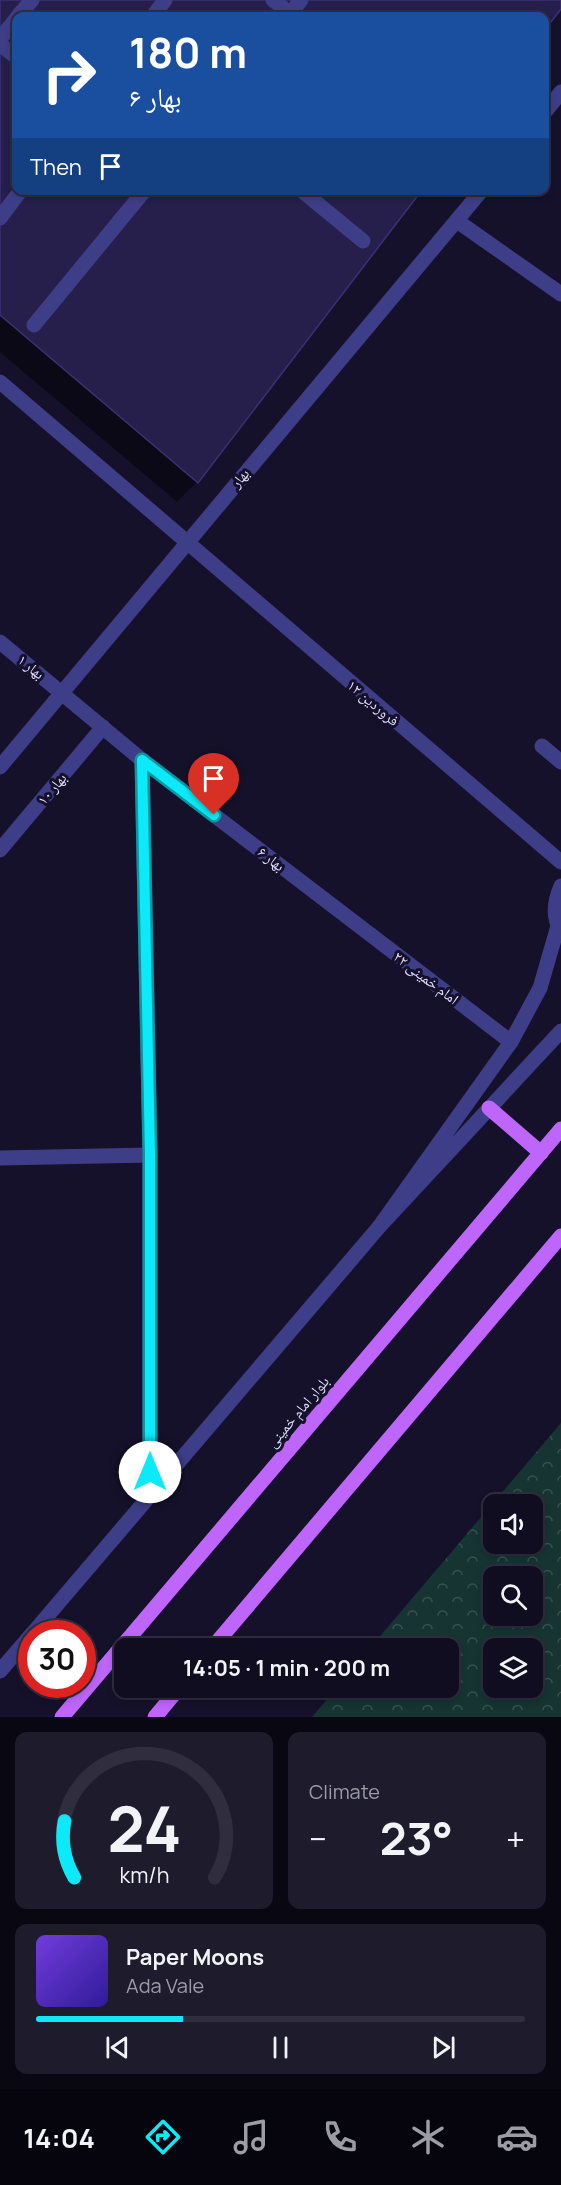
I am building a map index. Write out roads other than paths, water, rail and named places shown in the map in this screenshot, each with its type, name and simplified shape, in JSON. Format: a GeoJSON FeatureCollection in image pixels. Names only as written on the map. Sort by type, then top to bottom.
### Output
{"type":"FeatureCollection","features":[{"type":"Feature","properties":{"kind":"main road"},"geometry":{"type":"LineString","coordinates":[[489,1108],[541,1153]]}},
{"type":"Feature","properties":{"kind":"main road","name":"بلوار امام خمینی"},"geometry":{"type":"LineString","coordinates":[[62,1717],[561,1129]]}},
{"type":"Feature","properties":{"kind":"main road"},"geometry":{"type":"LineString","coordinates":[[220,1638],[561,1236]]}},
{"type":"Feature","properties":{"kind":"main road"},"geometry":{"type":"LineString","coordinates":[[154,1717],[170,1698]]}},
{"type":"Feature","properties":{"kind":"street"},"geometry":{"type":"LineString","coordinates":[[22,12],[32,0]]}},
{"type":"Feature","properties":{"kind":"street"},"geometry":{"type":"LineString","coordinates":[[273,0],[286,12]]}},
{"type":"Feature","properties":{"kind":"street"},"geometry":{"type":"LineString","coordinates":[[0,39],[12,24]]}},
{"type":"Feature","properties":{"kind":"street"},"geometry":{"type":"LineString","coordinates":[[0,44],[12,54]]}},
{"type":"Feature","properties":{"kind":"street"},"geometry":{"type":"LineString","coordinates":[[549,107],[561,92]]}},
{"type":"Feature","properties":{"kind":"street"},"geometry":{"type":"LineString","coordinates":[[0,218],[17,195]]}},
{"type":"Feature","properties":{"kind":"street"},"geometry":{"type":"LineString","coordinates":[[34,325],[141,195]]}},
{"type":"Feature","properties":{"kind":"street"},"geometry":{"type":"LineString","coordinates":[[307,195],[363,241]]}},
{"type":"Feature","properties":{"kind":"street","name":"بهار"},"geometry":{"type":"LineString","coordinates":[[0,767],[478,195]]}},
{"type":"Feature","properties":{"kind":"street"},"geometry":{"type":"LineString","coordinates":[[458,221],[561,294]]}},
{"type":"Feature","properties":{"kind":"street","name":"۱۲ فروردین"},"geometry":{"type":"LineString","coordinates":[[0,382],[561,862]]}},
{"type":"Feature","properties":{"kind":"street","name":"بهار ۱"},"geometry":{"type":"LineString","coordinates":[[0,642],[62,692]]}},
{"type":"Feature","properties":{"kind":"street","name":"بهار ۶"},"geometry":{"type":"LineString","coordinates":[[62,692],[142,760],[341,913]]}},
{"type":"Feature","properties":{"kind":"street","name":"بهار ۱۰"},"geometry":{"type":"LineString","coordinates":[[0,850],[103,727]]}},
{"type":"Feature","properties":{"kind":"street"},"geometry":{"type":"LineString","coordinates":[[542,746],[561,762]]}},
{"type":"Feature","properties":{"kind":"street"},"geometry":{"type":"LineString","coordinates":[[142,760],[150,1155],[150,1495]]}},
{"type":"Feature","properties":{"kind":"street"},"geometry":{"type":"LineString","coordinates":[[378,1227],[511,1042],[540,988],[559,929],[555,906],[561,886]]}},
{"type":"Feature","properties":{"kind":"street","name":"امام خمینی ۲۲"},"geometry":{"type":"LineString","coordinates":[[341,913],[511,1042]]}},
{"type":"Feature","properties":{"kind":"street"},"geometry":{"type":"LineString","coordinates":[[44,1620],[378,1227],[561,1031]]}},
{"type":"Feature","properties":{"kind":"street"},"geometry":{"type":"LineString","coordinates":[[0,1158],[150,1155]]}},
{"type":"Feature","properties":{"kind":"street"},"geometry":{"type":"LineString","coordinates":[[0,1671],[18,1650]]}}]}
